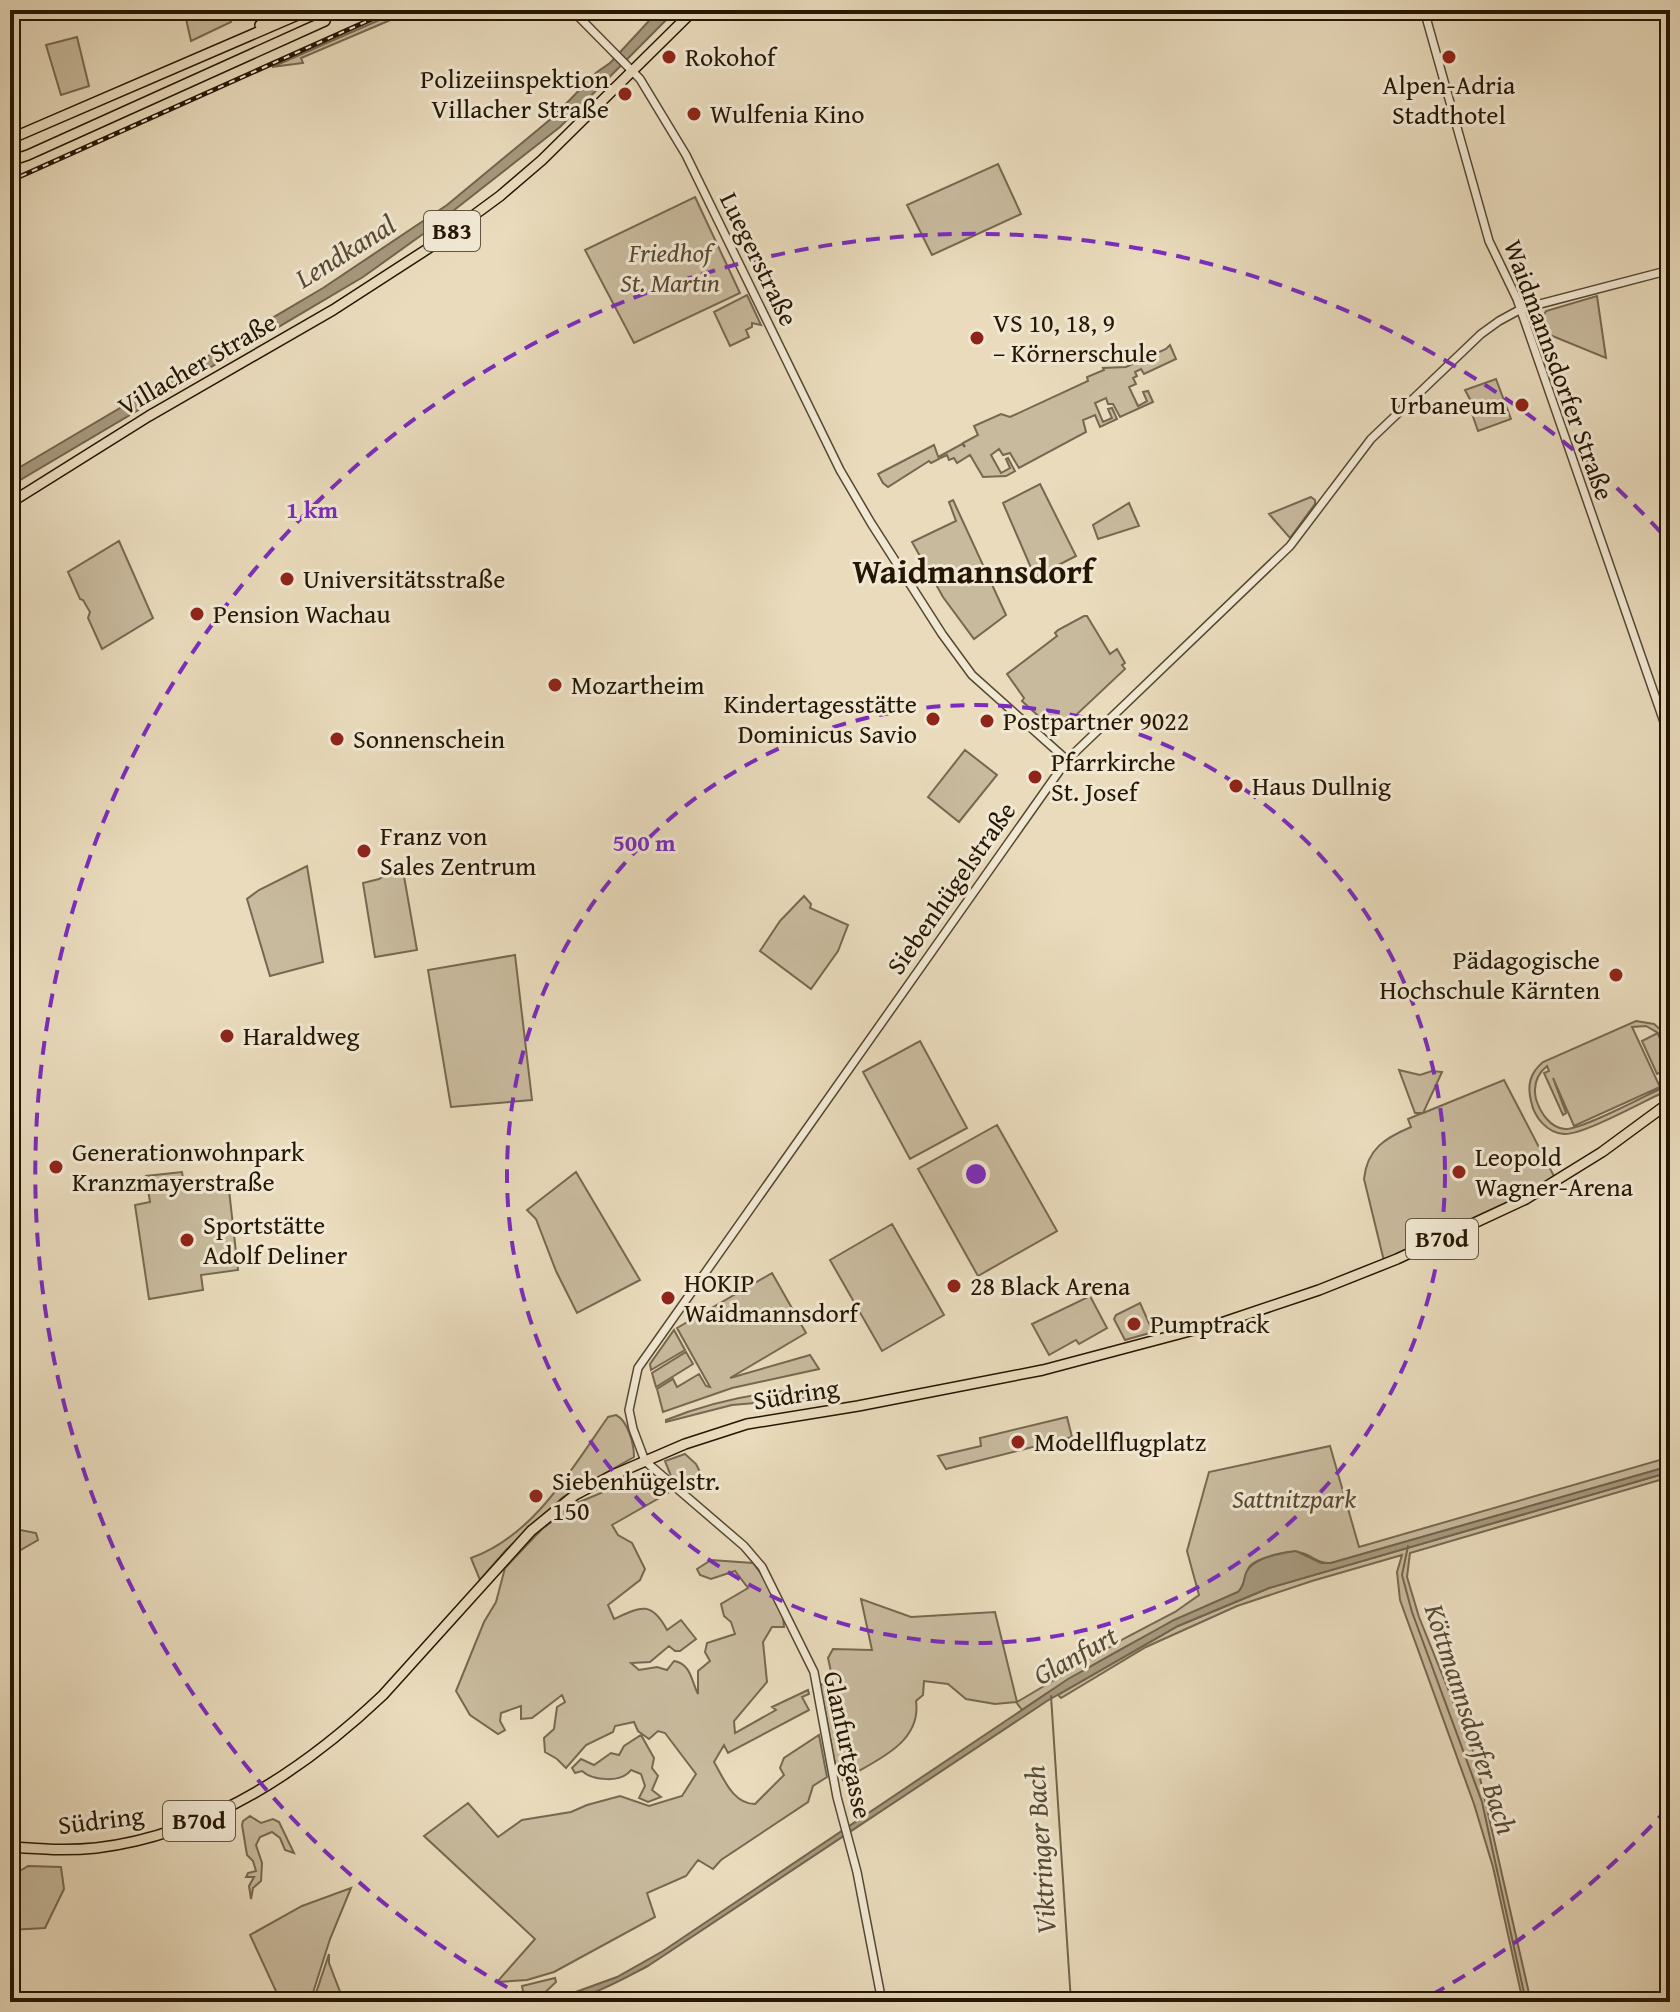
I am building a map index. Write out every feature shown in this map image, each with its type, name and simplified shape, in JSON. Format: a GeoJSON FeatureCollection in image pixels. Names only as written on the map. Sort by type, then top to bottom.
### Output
{"type":"FeatureCollection","features":[{"type":"Feature","properties":{"kind":"main road"},"geometry":{"type":"LineString","coordinates":[[244,36],[285,10]]}},
{"type":"Feature","properties":{"kind":"main road"},"geometry":{"type":"LineString","coordinates":[[10,139],[309,10]]}},
{"type":"Feature","properties":{"kind":"main road","name":"Villacher Straße"},"geometry":{"type":"LineString","coordinates":[[10,503],[149,416],[322,317],[432,246],[500,196],[694,10]]}},
{"type":"Feature","properties":{"kind":"main road"},"geometry":{"type":"LineString","coordinates":[[10,161],[195,82],[325,21]]}},
{"type":"Feature","properties":{"kind":"main road","name":"Südring"},"geometry":{"type":"LineString","coordinates":[[10,1847],[86,1849],[155,1837],[245,1798],[298,1765],[361,1716],[553,1511],[575,1495],[645,1461],[747,1424],[1043,1370],[1224,1322],[1319,1290],[1397,1259],[1526,1199],[1602,1152],[1670,1102]]}},
{"type":"Feature","properties":{"kind":"street","name":"Luegerstraße"},"geometry":{"type":"LineString","coordinates":[[572,10],[630,69],[659,107],[686,155],[840,470],[934,622],[972,675],[1067,760]]}},
{"type":"Feature","properties":{"kind":"street","name":"Waidmannsdorfer Straße"},"geometry":{"type":"LineString","coordinates":[[1424,10],[1489,241],[1521,309],[1670,739]]}},
{"type":"Feature","properties":{"kind":"street","name":"Siebenhügelstraße"},"geometry":{"type":"LineString","coordinates":[[645,1461],[629,1410],[633,1382],[642,1361],[1067,760],[1290,546],[1350,464],[1395,414],[1481,334],[1521,309],[1670,270]]}},
{"type":"Feature","properties":{"kind":"street","name":"Glanfurtgasse"},"geometry":{"type":"LineString","coordinates":[[645,1461],[744,1546],[762,1567],[814,1672],[842,1822],[857,1872],[882,2002]]}},
{"type":"Feature","properties":{"kind":"green space"},"geometry":{"type":"Polygon","coordinates":[[[184,10],[227,10],[231,22],[191,41],[184,10]]]}},
{"type":"Feature","properties":{"kind":"green space"},"geometry":{"type":"Polygon","coordinates":[[[402,10],[414,10],[301,58],[303,63],[272,67],[402,10]]]}},
{"type":"Feature","properties":{"kind":"green space"},"geometry":{"type":"Polygon","coordinates":[[[77,37],[89,86],[61,95],[46,45],[77,37]]]}},
{"type":"Feature","properties":{"kind":"green space"},"geometry":{"type":"Polygon","coordinates":[[[998,164],[1021,214],[932,255],[907,205],[998,164]]]}},
{"type":"Feature","properties":{"kind":"green space","name":"Friedhof St. Martin"},"geometry":{"type":"Polygon","coordinates":[[[695,197],[740,293],[634,343],[585,250],[695,197]]]}},
{"type":"Feature","properties":{"kind":"green space"},"geometry":{"type":"Polygon","coordinates":[[[747,295],[761,325],[752,323],[752,327],[746,330],[749,337],[730,346],[714,312],[747,295]]]}},
{"type":"Feature","properties":{"kind":"green space"},"geometry":{"type":"Polygon","coordinates":[[[1597,296],[1606,358],[1545,333],[1541,320],[1546,311],[1597,296]]]}},
{"type":"Feature","properties":{"kind":"green space"},"geometry":{"type":"Polygon","coordinates":[[[1170,345],[1176,359],[1144,374],[1141,369],[1135,372],[1137,376],[1133,378],[1136,384],[1129,387],[1138,406],[1147,401],[1143,392],[1148,391],[1153,402],[1120,417],[1106,398],[1095,403],[1103,422],[1112,418],[1108,409],[1112,408],[1117,419],[1100,427],[1095,415],[1083,420],[1086,432],[1019,468],[1010,453],[1003,455],[999,449],[991,455],[1001,473],[1010,468],[1008,458],[1015,471],[1006,476],[983,477],[970,455],[957,463],[954,458],[949,460],[947,455],[940,456],[962,444],[965,447],[963,443],[978,435],[974,426],[1001,414],[1010,417],[1088,381],[1087,377],[1103,368],[1126,367],[1170,345]]]}},
{"type":"Feature","properties":{"kind":"green space"},"geometry":{"type":"Polygon","coordinates":[[[1496,379],[1511,419],[1478,431],[1469,405],[1472,403],[1465,390],[1496,379]]]}},
{"type":"Feature","properties":{"kind":"green space"},"geometry":{"type":"Polygon","coordinates":[[[934,445],[939,459],[929,461],[888,487],[883,483],[878,474],[934,445]]]}},
{"type":"Feature","properties":{"kind":"green space"},"geometry":{"type":"Polygon","coordinates":[[[1040,484],[1076,556],[1035,577],[1003,503],[1040,484]]]}},
{"type":"Feature","properties":{"kind":"green space"},"geometry":{"type":"Polygon","coordinates":[[[1311,497],[1315,504],[1290,538],[1269,514],[1311,497]]]}},
{"type":"Feature","properties":{"kind":"green space"},"geometry":{"type":"Polygon","coordinates":[[[953,500],[1006,615],[974,639],[943,597],[912,542],[956,521],[949,502],[953,500]]]}},
{"type":"Feature","properties":{"kind":"green space"},"geometry":{"type":"Polygon","coordinates":[[[1129,503],[1139,526],[1098,539],[1093,525],[1129,503]]]}},
{"type":"Feature","properties":{"kind":"green space"},"geometry":{"type":"Polygon","coordinates":[[[119,541],[153,618],[102,649],[88,618],[90,612],[80,599],[68,572],[119,541]]]}},
{"type":"Feature","properties":{"kind":"green space"},"geometry":{"type":"Polygon","coordinates":[[[1087,616],[1110,654],[1117,649],[1125,669],[1057,733],[1022,701],[1024,698],[1007,674],[1057,636],[1055,633],[1058,630],[1087,616]]]}},
{"type":"Feature","properties":{"kind":"green space"},"geometry":{"type":"Polygon","coordinates":[[[965,750],[997,775],[959,822],[928,797],[965,750]]]}},
{"type":"Feature","properties":{"kind":"green space"},"geometry":{"type":"Polygon","coordinates":[[[402,865],[417,950],[375,957],[363,883],[379,879],[402,865]]]}},
{"type":"Feature","properties":{"kind":"green space"},"geometry":{"type":"Polygon","coordinates":[[[307,866],[323,962],[270,976],[247,899],[307,866]]]}},
{"type":"Feature","properties":{"kind":"green space"},"geometry":{"type":"Polygon","coordinates":[[[804,896],[811,904],[810,908],[848,925],[838,951],[811,989],[760,951],[780,921],[804,896]]]}},
{"type":"Feature","properties":{"kind":"green space"},"geometry":{"type":"Polygon","coordinates":[[[515,955],[532,1100],[451,1107],[428,970],[515,955]]]}},
{"type":"Feature","properties":{"kind":"green space"},"geometry":{"type":"Polygon","coordinates":[[[1636,1021],[1654,1024],[1670,1038],[1670,1049],[1658,1034],[1670,1060],[1670,1068],[1657,1074],[1642,1041],[1658,1033],[1646,1026],[1632,1027],[1660,1087],[1574,1126],[1553,1078],[1566,1113],[1563,1115],[1544,1073],[1549,1071],[1547,1066],[1535,1085],[1540,1109],[1555,1126],[1572,1128],[1662,1088],[1670,1079],[1670,1087],[1613,1117],[1573,1133],[1558,1133],[1542,1123],[1535,1113],[1530,1095],[1535,1070],[1543,1062],[1636,1021]]]}},
{"type":"Feature","properties":{"kind":"green space"},"geometry":{"type":"Polygon","coordinates":[[[920,1041],[967,1128],[910,1159],[863,1072],[920,1041]]]}},
{"type":"Feature","properties":{"kind":"green space","name":"Leopold Wagner-Arena"},"geometry":{"type":"Polygon","coordinates":[[[1399,1070],[1420,1075],[1442,1072],[1423,1113],[1504,1080],[1555,1178],[1384,1261],[1364,1179],[1373,1152],[1411,1127],[1408,1119],[1422,1113],[1415,1113],[1399,1070]]]}},
{"type":"Feature","properties":{"kind":"green space"},"geometry":{"type":"Polygon","coordinates":[[[997,1125],[1057,1231],[978,1276],[918,1169],[997,1125]]]}},
{"type":"Feature","properties":{"kind":"green space","name":"Sportstätte Adolf Deliner"},"geometry":{"type":"Polygon","coordinates":[[[182,1172],[184,1186],[228,1181],[238,1270],[201,1275],[203,1290],[149,1299],[135,1205],[150,1202],[146,1176],[182,1172]]]}},
{"type":"Feature","properties":{"kind":"green space"},"geometry":{"type":"Polygon","coordinates":[[[576,1172],[640,1280],[577,1313],[556,1271],[536,1219],[527,1210],[576,1172]]]}},
{"type":"Feature","properties":{"kind":"green space"},"geometry":{"type":"Polygon","coordinates":[[[892,1224],[944,1315],[882,1351],[830,1260],[892,1224]]]}},
{"type":"Feature","properties":{"kind":"green space"},"geometry":{"type":"Polygon","coordinates":[[[772,1273],[806,1333],[730,1378],[810,1355],[819,1369],[732,1388],[663,1412],[657,1389],[673,1379],[677,1387],[699,1374],[706,1386],[710,1387],[677,1328],[772,1273]]]}},
{"type":"Feature","properties":{"kind":"green space"},"geometry":{"type":"Polygon","coordinates":[[[1090,1296],[1107,1328],[1079,1344],[1076,1340],[1049,1355],[1032,1324],[1090,1296]]]}},
{"type":"Feature","properties":{"kind":"green space","name":"Pumptrack"},"geometry":{"type":"Polygon","coordinates":[[[1140,1303],[1153,1332],[1125,1340],[1114,1319],[1140,1303]]]}},
{"type":"Feature","properties":{"kind":"green space"},"geometry":{"type":"Polygon","coordinates":[[[674,1330],[685,1350],[651,1370],[650,1364],[674,1330]]]}},
{"type":"Feature","properties":{"kind":"green space"},"geometry":{"type":"Polygon","coordinates":[[[686,1352],[693,1364],[656,1387],[652,1373],[686,1352]]]}},
{"type":"Feature","properties":{"kind":"green space"},"geometry":{"type":"Polygon","coordinates":[[[802,1389],[829,1389],[831,1392],[816,1394],[816,1398],[732,1405],[666,1422],[732,1399],[802,1389]]]}},
{"type":"Feature","properties":{"kind":"green space"},"geometry":{"type":"Polygon","coordinates":[[[616,1415],[630,1433],[634,1457],[563,1497],[506,1550],[480,1580],[471,1558],[493,1548],[533,1517],[608,1417],[616,1415]]]}},
{"type":"Feature","properties":{"kind":"green space","name":"Modellflugplatz"},"geometry":{"type":"Polygon","coordinates":[[[1067,1417],[1072,1437],[946,1469],[938,1456],[981,1446],[980,1438],[1067,1417]]]}},
{"type":"Feature","properties":{"kind":"green space","name":"Sattnitzpark"},"geometry":{"type":"Polygon","coordinates":[[[1330,1446],[1359,1547],[1670,1457],[1670,1466],[1331,1563],[1297,1552],[1262,1559],[1249,1567],[1238,1592],[1127,1646],[1022,1710],[1016,1702],[995,1704],[966,1699],[948,1684],[924,1681],[923,1695],[916,1701],[916,1716],[904,1740],[881,1758],[843,1780],[835,1763],[820,1685],[833,1681],[828,1658],[833,1649],[872,1650],[861,1599],[911,1617],[995,1612],[1017,1702],[1175,1612],[1199,1595],[1187,1551],[1209,1472],[1330,1446]]]}},
{"type":"Feature","properties":{"kind":"green space"},"geometry":{"type":"Polygon","coordinates":[[[685,1454],[696,1464],[702,1476],[689,1493],[671,1476],[665,1461],[685,1454]]]}},
{"type":"Feature","properties":{"kind":"green space"},"geometry":{"type":"Polygon","coordinates":[[[1670,1472],[1670,1477],[1410,1553],[1407,1577],[1419,1617],[1475,1756],[1531,2002],[1523,2002],[1493,1867],[1474,1804],[1400,1600],[1397,1572],[1402,1555],[1237,1606],[1146,1647],[1061,1698],[1058,1695],[1178,1626],[1269,1588],[1670,1472]]]}},
{"type":"Feature","properties":{"kind":"green space"},"geometry":{"type":"Polygon","coordinates":[[[664,1488],[668,1493],[612,1525],[618,1535],[632,1543],[645,1569],[640,1580],[608,1605],[614,1619],[638,1609],[650,1610],[667,1630],[681,1620],[696,1639],[680,1651],[669,1646],[650,1662],[631,1663],[639,1670],[657,1667],[667,1670],[674,1661],[680,1663],[690,1673],[698,1694],[698,1671],[710,1661],[705,1652],[707,1643],[735,1634],[721,1604],[748,1588],[735,1571],[711,1579],[700,1575],[697,1569],[711,1560],[753,1563],[778,1602],[784,1627],[772,1627],[763,1642],[767,1682],[734,1721],[735,1733],[776,1710],[772,1707],[808,1690],[809,1694],[802,1697],[809,1710],[728,1753],[724,1745],[714,1762],[735,1795],[755,1804],[784,1775],[780,1768],[784,1758],[819,1735],[827,1777],[813,1786],[808,1802],[721,1860],[713,1869],[698,1860],[686,1876],[647,1893],[655,1917],[554,1972],[527,1980],[497,1982],[535,1939],[424,1836],[468,1803],[498,1837],[522,1820],[571,1812],[620,1796],[649,1806],[682,1796],[696,1774],[665,1733],[658,1731],[649,1739],[638,1731],[634,1722],[615,1726],[613,1732],[586,1745],[566,1768],[545,1752],[544,1738],[554,1729],[557,1707],[565,1702],[562,1695],[532,1718],[521,1719],[521,1706],[501,1713],[500,1721],[505,1730],[498,1734],[470,1715],[456,1691],[484,1622],[496,1602],[505,1568],[542,1529],[577,1503],[608,1490],[664,1488]]]}},
{"type":"Feature","properties":{"kind":"green space"},"geometry":{"type":"Polygon","coordinates":[[[10,1528],[36,1533],[38,1540],[10,1556],[10,1528]]]}},
{"type":"Feature","properties":{"kind":"green space"},"geometry":{"type":"Polygon","coordinates":[[[641,1735],[654,1758],[652,1768],[658,1776],[652,1790],[661,1797],[648,1802],[639,1798],[645,1786],[641,1774],[631,1770],[621,1777],[607,1779],[582,1771],[575,1773],[572,1768],[581,1759],[594,1765],[611,1753],[619,1755],[624,1746],[641,1735]]]}},
{"type":"Feature","properties":{"kind":"green space"},"geometry":{"type":"Polygon","coordinates":[[[250,1816],[261,1823],[273,1819],[279,1822],[294,1853],[285,1850],[280,1838],[272,1832],[260,1837],[256,1845],[262,1863],[261,1881],[253,1888],[251,1899],[249,1886],[254,1877],[246,1877],[248,1873],[256,1871],[247,1855],[242,1825],[250,1816]]]}},
{"type":"Feature","properties":{"kind":"green space"},"geometry":{"type":"Polygon","coordinates":[[[28,1866],[61,1867],[64,1889],[45,1928],[10,1930],[10,1877],[28,1866]]]}},
{"type":"Feature","properties":{"kind":"green space"},"geometry":{"type":"Polygon","coordinates":[[[351,1888],[330,1939],[310,2002],[281,2002],[250,1935],[302,1906],[351,1888]]]}},
{"type":"Feature","properties":{"kind":"green space"},"geometry":{"type":"Polygon","coordinates":[[[329,1954],[329,1963],[344,2002],[313,2002],[329,1954]]]}},
{"type":"Feature","properties":{"kind":"green space"},"geometry":{"type":"Polygon","coordinates":[[[555,1978],[556,1982],[535,2002],[525,2002],[522,1986],[555,1978]]]}},
{"type":"Feature","properties":{"kind":"shaded area"},"geometry":{"type":"Polygon","coordinates":[[[659,10],[676,10],[560,127],[430,229],[363,277],[10,486],[10,473],[323,288],[447,205],[552,118],[597,72],[610,63],[659,10]]]}},
{"type":"Feature","properties":{"kind":"shaded area","name":"Glanfurt"},"geometry":{"type":"Polygon","coordinates":[[[1670,1466],[1670,1472],[1269,1588],[1178,1626],[1047,1701],[648,1966],[587,1995],[548,2002],[617,1977],[663,1951],[1068,1679],[1174,1620],[1238,1592],[1249,1568],[1261,1560],[1296,1551],[1321,1563],[1331,1563],[1670,1466]]]}},
{"type":"Feature","properties":{"kind":"waterway","name":"Köttmannsdorfer Bach"},"geometry":{"type":"LineString","coordinates":[[1408,1546],[1402,1575],[1412,1612],[1482,1802],[1526,2002]]}},
{"type":"Feature","properties":{"kind":"waterway","name":"Viktringer Bach"},"geometry":{"type":"LineString","coordinates":[[1051,1696],[1071,2002]]}},
{"type":"Feature","properties":{"kind":"tunnel"},"geometry":{"type":"LineString","coordinates":[[325,21],[338,10]]}},
{"type":"Feature","properties":{"kind":"railway"},"geometry":{"type":"LineString","coordinates":[[10,181],[392,10]]}},
{"type":"Feature","properties":{"kind":"place","name":"Rokohof"},"geometry":{"type":"Point","coordinates":[669,57]}},
{"type":"Feature","properties":{"kind":"place","name":"Alpen-Adria Stadthotel"},"geometry":{"type":"Point","coordinates":[1449,57]}},
{"type":"Feature","properties":{"kind":"place","name":"Polizeiinspektion Villacher Straße"},"geometry":{"type":"Point","coordinates":[625,94]}},
{"type":"Feature","properties":{"kind":"place","name":"Wulfenia Kino"},"geometry":{"type":"Point","coordinates":[694,114]}},
{"type":"Feature","properties":{"kind":"place","name":"VS 10, 18, 9 – Körnerschule"},"geometry":{"type":"Point","coordinates":[977,338]}},
{"type":"Feature","properties":{"kind":"place","name":"Urbaneum"},"geometry":{"type":"Point","coordinates":[1522,405]}},
{"type":"Feature","properties":{"kind":"place","name":"Universitätsstraße"},"geometry":{"type":"Point","coordinates":[287,579]}},
{"type":"Feature","properties":{"kind":"place","name":"Pension Wachau"},"geometry":{"type":"Point","coordinates":[197,614]}},
{"type":"Feature","properties":{"kind":"place","name":"Mozartheim"},"geometry":{"type":"Point","coordinates":[555,685]}},
{"type":"Feature","properties":{"kind":"place","name":"Kindertagesstätte Dominicus Savio"},"geometry":{"type":"Point","coordinates":[933,719]}},
{"type":"Feature","properties":{"kind":"place","name":"Postpartner 9022"},"geometry":{"type":"Point","coordinates":[987,721]}},
{"type":"Feature","properties":{"kind":"place","name":"Sonnenschein"},"geometry":{"type":"Point","coordinates":[337,739]}},
{"type":"Feature","properties":{"kind":"place","name":"Pfarrkirche St. Josef"},"geometry":{"type":"Point","coordinates":[1035,777]}},
{"type":"Feature","properties":{"kind":"place","name":"Haus Dullnig"},"geometry":{"type":"Point","coordinates":[1236,786]}},
{"type":"Feature","properties":{"kind":"place","name":"Franz von Sales Zentrum"},"geometry":{"type":"Point","coordinates":[364,851]}},
{"type":"Feature","properties":{"kind":"place","name":"Pädagogische Hochschule Kärnten"},"geometry":{"type":"Point","coordinates":[1616,975]}},
{"type":"Feature","properties":{"kind":"place","name":"Haraldweg"},"geometry":{"type":"Point","coordinates":[227,1036]}},
{"type":"Feature","properties":{"kind":"place","name":"Generationwohnpark Kranzmayerstraße"},"geometry":{"type":"Point","coordinates":[56,1167]}},
{"type":"Feature","properties":{"kind":"place","name":"Leopold Wagner-Arena"},"geometry":{"type":"Point","coordinates":[1459,1172]}},
{"type":"Feature","properties":{"kind":"place","name":"Sportstätte Adolf Deliner"},"geometry":{"type":"Point","coordinates":[187,1240]}},
{"type":"Feature","properties":{"kind":"place","name":"28 Black Arena"},"geometry":{"type":"Point","coordinates":[954,1286]}},
{"type":"Feature","properties":{"kind":"place","name":"HOKIP Waidmannsdorf"},"geometry":{"type":"Point","coordinates":[668,1298]}},
{"type":"Feature","properties":{"kind":"place","name":"Pumptrack"},"geometry":{"type":"Point","coordinates":[1134,1324]}},
{"type":"Feature","properties":{"kind":"place","name":"Modellflugplatz"},"geometry":{"type":"Point","coordinates":[1018,1442]}},
{"type":"Feature","properties":{"kind":"place","name":"Siebenhügelstr. 150"},"geometry":{"type":"Point","coordinates":[536,1496]}},
{"type":"Feature","properties":{"kind":"district","name":"Waidmannsdorf"},"geometry":{"type":"Point","coordinates":[973,571]}},
{"type":"Feature","properties":{"kind":"water label","name":"Lendkanal"},"geometry":{"type":"Point","coordinates":[345,251]}}]}
